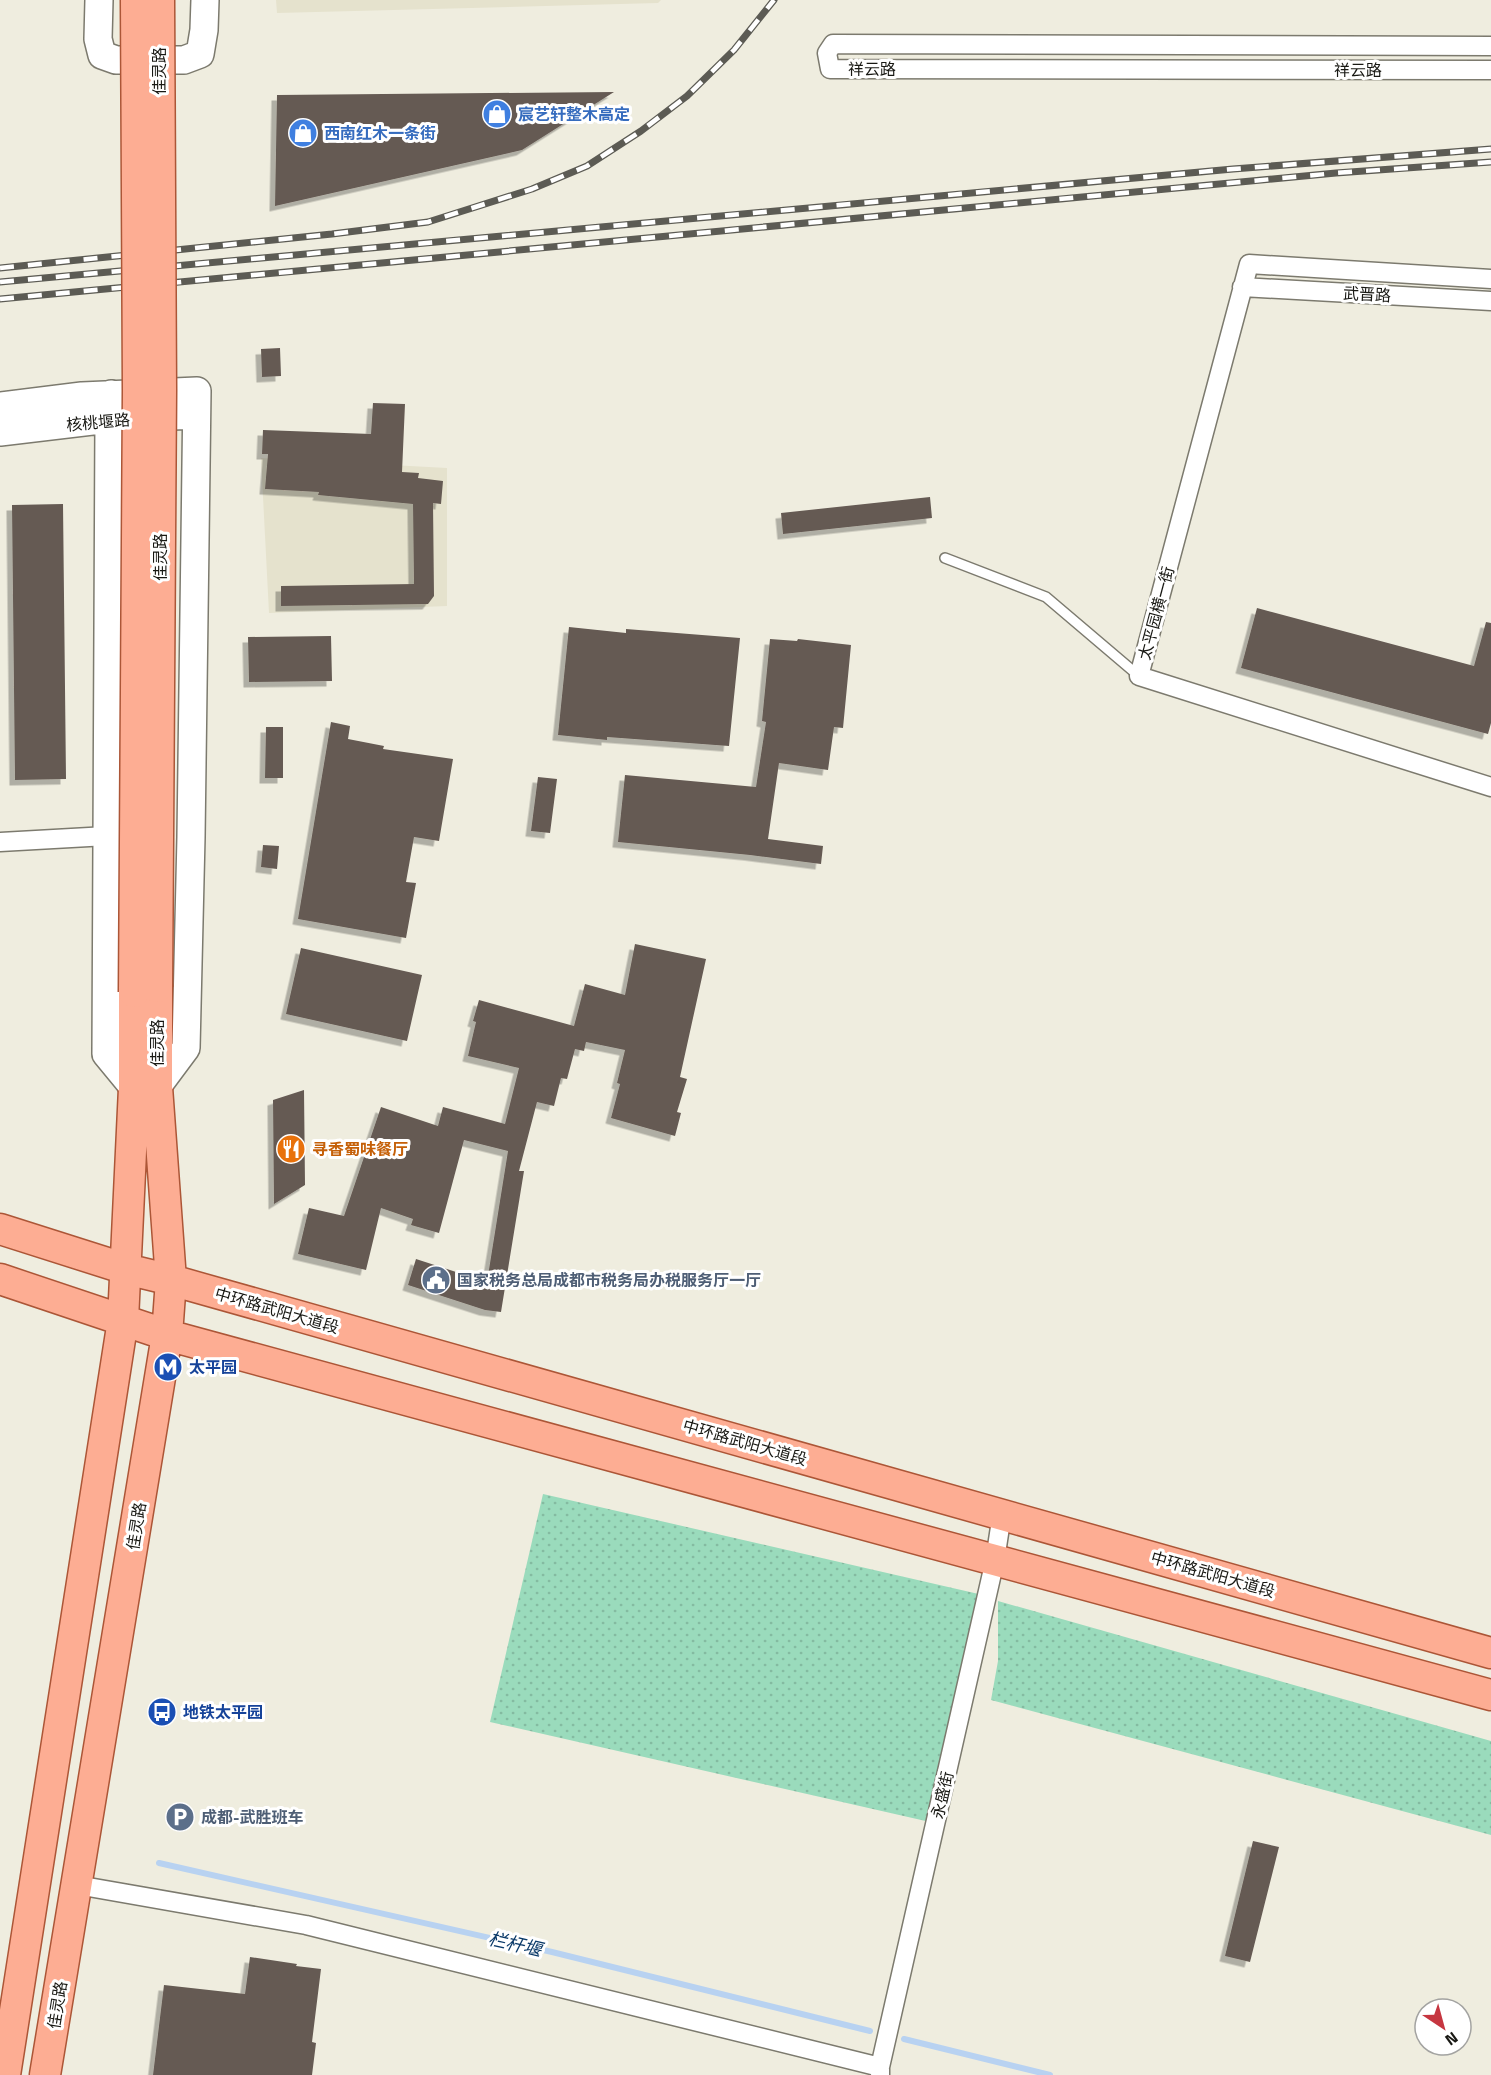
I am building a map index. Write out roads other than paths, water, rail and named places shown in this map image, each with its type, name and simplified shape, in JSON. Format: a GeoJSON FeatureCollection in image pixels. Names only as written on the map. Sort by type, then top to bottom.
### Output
{"type":"FeatureCollection","features":[{"type":"Feature","properties":{"kind":"main road","name":"佳灵路"},"geometry":{"type":"LineString","coordinates":[[5,2075],[123,1320],[126,1269],[145,1087],[136,0]]}},
{"type":"Feature","properties":{"kind":"main road","name":"佳灵路"},"geometry":{"type":"LineString","coordinates":[[145,990],[161,390],[159,0]]}},
{"type":"Feature","properties":{"kind":"main road","name":"佳灵路"},"geometry":{"type":"LineString","coordinates":[[45,2075],[167,1335],[171,1280],[145,1087]]}},
{"type":"Feature","properties":{"kind":"main road","name":"中环路武阳大道段"},"geometry":{"type":"LineString","coordinates":[[0,1229],[126,1269],[1491,1653]]}},
{"type":"Feature","properties":{"kind":"main road"},"geometry":{"type":"LineString","coordinates":[[0,1279],[167,1335],[1491,1695]]}},
{"type":"Feature","properties":{"kind":"street"},"geometry":{"type":"LineString","coordinates":[[99,0],[98,39],[102,55],[116,60],[184,60],[200,54],[205,0]]}},
{"type":"Feature","properties":{"kind":"street","name":"祥云路"},"geometry":{"type":"LineString","coordinates":[[1491,46],[833,44],[827,54],[830,69],[1491,70]]}},
{"type":"Feature","properties":{"kind":"street","name":"武晋路"},"geometry":{"type":"LineString","coordinates":[[1250,264],[1491,279]]}},
{"type":"Feature","properties":{"kind":"street","name":"太平园横一街"},"geometry":{"type":"LineString","coordinates":[[1250,264],[1242,286],[1139,676],[1491,787]]}},
{"type":"Feature","properties":{"kind":"street","name":"武晋路"},"geometry":{"type":"LineString","coordinates":[[1242,286],[1491,301]]}},
{"type":"Feature","properties":{"kind":"street"},"geometry":{"type":"LineString","coordinates":[[0,406],[110,407],[197,391],[186,1048],[145,1087],[106,1054],[110,407]]}},
{"type":"Feature","properties":{"kind":"street","name":"核桃堰路"},"geometry":{"type":"LineString","coordinates":[[0,432],[110,407]]}},
{"type":"Feature","properties":{"kind":"street"},"geometry":{"type":"LineString","coordinates":[[0,842],[107,836]]}},
{"type":"Feature","properties":{"kind":"street","name":"永盛街"},"geometry":{"type":"LineString","coordinates":[[880,2071],[995,1560],[1002,1514]]}},
{"type":"Feature","properties":{"kind":"street"},"geometry":{"type":"LineString","coordinates":[[76,1885],[306,1926],[880,2071]]}},
{"type":"Feature","properties":{"kind":"lane"},"geometry":{"type":"LineString","coordinates":[[945,558],[1046,597],[1139,676]]}},
{"type":"Feature","properties":{"kind":"waterway","name":"栏杆堰"},"geometry":{"type":"LineString","coordinates":[[159,1863],[552,1952],[870,2031]]}},
{"type":"Feature","properties":{"kind":"waterway","name":"栏杆堰"},"geometry":{"type":"LineString","coordinates":[[904,2039],[1050,2075]]}},
{"type":"Feature","properties":{"kind":"railway"},"geometry":{"type":"LineString","coordinates":[[0,268],[428,222],[532,189],[587,166],[641,131],[687,96],[734,50],[774,0]]}},
{"type":"Feature","properties":{"kind":"railway"},"geometry":{"type":"LineString","coordinates":[[0,282],[1233,169],[1491,149]]}},
{"type":"Feature","properties":{"kind":"railway"},"geometry":{"type":"LineString","coordinates":[[0,299],[1336,173],[1491,162]]}},
{"type":"Feature","properties":{"kind":"place","name":"宸艺轩整木高定"},"geometry":{"type":"Point","coordinates":[497,114]}},
{"type":"Feature","properties":{"kind":"place","name":"西南红木一条街"},"geometry":{"type":"Point","coordinates":[303,133]}},
{"type":"Feature","properties":{"kind":"place","name":"寻香蜀味餐厅"},"geometry":{"type":"Point","coordinates":[291,1149]}},
{"type":"Feature","properties":{"kind":"place","name":"国家税务总局成都市税务局办税服务厅一厅"},"geometry":{"type":"Point","coordinates":[436,1280]}},
{"type":"Feature","properties":{"kind":"place","name":"太平园"},"geometry":{"type":"Point","coordinates":[168,1367]}},
{"type":"Feature","properties":{"kind":"place","name":"地铁太平园"},"geometry":{"type":"Point","coordinates":[162,1712]}},
{"type":"Feature","properties":{"kind":"place","name":"成都-武胜班车"},"geometry":{"type":"Point","coordinates":[180,1817]}}]}
